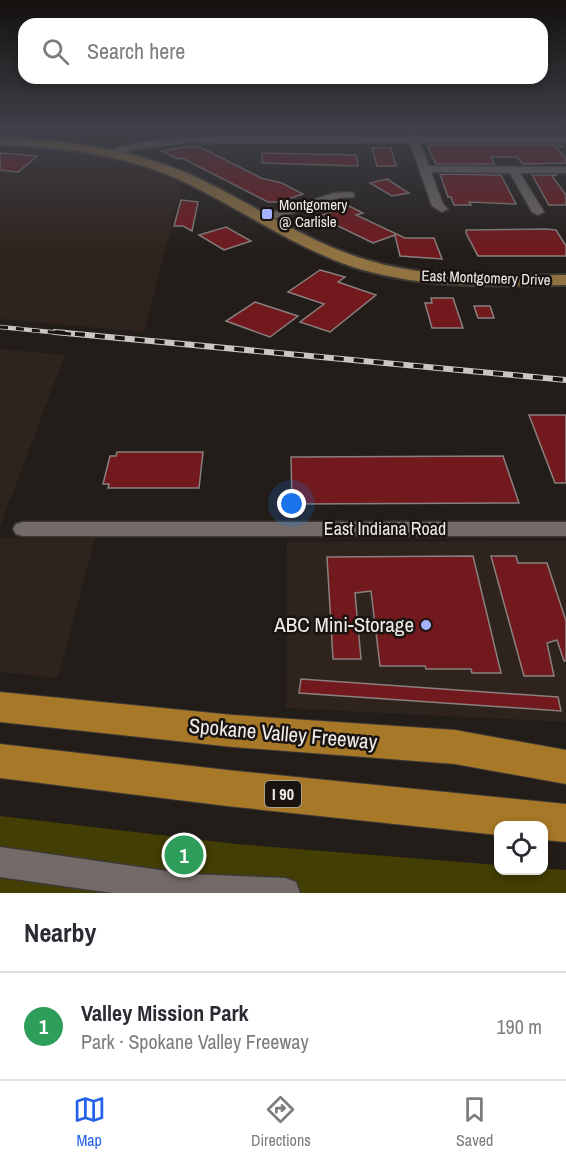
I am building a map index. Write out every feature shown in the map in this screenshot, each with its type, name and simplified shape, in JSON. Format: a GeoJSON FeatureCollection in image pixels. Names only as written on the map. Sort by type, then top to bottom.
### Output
{"type":"FeatureCollection","features":[{"type":"Feature","properties":{"kind":"highway","name":"Spokane Valley Freeway"},"geometry":{"type":"LineString","coordinates":[[0,707],[233,731],[455,747],[566,767]]}},
{"type":"Feature","properties":{"kind":"highway","name":"I 90"},"geometry":{"type":"LineString","coordinates":[[0,761],[227,788],[566,823]]}},
{"type":"Feature","properties":{"kind":"main road","name":"East Montgomery Drive"},"geometry":{"type":"LineString","coordinates":[[167,170],[333,254],[357,263],[399,274],[462,280],[566,280]]}},
{"type":"Feature","properties":{"kind":"street"},"geometry":{"type":"LineString","coordinates":[[426,170],[438,206],[442,209]]}},
{"type":"Feature","properties":{"kind":"street"},"geometry":{"type":"LineString","coordinates":[[513,170],[538,212]]}},
{"type":"Feature","properties":{"kind":"street"},"geometry":{"type":"LineString","coordinates":[[549,170],[566,170]]}},
{"type":"Feature","properties":{"kind":"street"},"geometry":{"type":"LineString","coordinates":[[264,218],[338,195],[350,195]]}},
{"type":"Feature","properties":{"kind":"street","name":"East Indiana Road"},"geometry":{"type":"LineString","coordinates":[[23,529],[566,529]]}},
{"type":"Feature","properties":{"kind":"street"},"geometry":{"type":"LineString","coordinates":[[0,862],[188,889],[285,893]]}},
{"type":"Feature","properties":{"kind":"shaded area"},"geometry":{"type":"Polygon","coordinates":[[[0,170],[151,170],[183,181],[144,332],[0,319],[0,170]]]}},
{"type":"Feature","properties":{"kind":"shaded area"},"geometry":{"type":"Polygon","coordinates":[[[0,349],[65,355],[0,526],[0,349]]]}},
{"type":"Feature","properties":{"kind":"shaded area"},"geometry":{"type":"Polygon","coordinates":[[[0,538],[95,538],[58,678],[0,672],[0,538]]]}},
{"type":"Feature","properties":{"kind":"shaded area","name":"ABC Mini-Storage"},"geometry":{"type":"Polygon","coordinates":[[[566,541],[566,722],[286,708],[287,542],[566,541]]]}},
{"type":"Feature","properties":{"kind":"shaded area"},"geometry":{"type":"Polygon","coordinates":[[[0,816],[236,844],[494,865],[494,875],[548,875],[548,869],[566,870],[566,893],[0,893],[0,816]]]}},
{"type":"Feature","properties":{"kind":"building"},"geometry":{"type":"Polygon","coordinates":[[[0,170],[21,170],[18,172],[0,170]]]}},
{"type":"Feature","properties":{"kind":"building"},"geometry":{"type":"Polygon","coordinates":[[[205,170],[245,170],[261,178],[282,183],[303,194],[279,202],[268,202],[205,170]]]}},
{"type":"Feature","properties":{"kind":"building"},"geometry":{"type":"Polygon","coordinates":[[[440,174],[501,175],[516,204],[469,202],[471,205],[454,205],[451,197],[448,197],[440,174]]]}},
{"type":"Feature","properties":{"kind":"building"},"geometry":{"type":"Polygon","coordinates":[[[532,175],[557,175],[552,176],[566,195],[566,205],[549,205],[532,175]]]}},
{"type":"Feature","properties":{"kind":"building"},"geometry":{"type":"Polygon","coordinates":[[[387,179],[409,193],[392,196],[370,183],[387,179]]]}},
{"type":"Feature","properties":{"kind":"building"},"geometry":{"type":"Polygon","coordinates":[[[181,200],[198,202],[192,231],[183,226],[174,226],[181,200]]]}},
{"type":"Feature","properties":{"kind":"building"},"geometry":{"type":"Polygon","coordinates":[[[349,206],[363,213],[356,215],[405,238],[434,238],[442,259],[400,256],[395,235],[373,243],[332,223],[318,228],[304,221],[349,206]]]}},
{"type":"Feature","properties":{"kind":"building"},"geometry":{"type":"Polygon","coordinates":[[[226,227],[251,241],[224,250],[199,235],[226,227]]]}},
{"type":"Feature","properties":{"kind":"building"},"geometry":{"type":"Polygon","coordinates":[[[466,230],[556,230],[566,246],[566,256],[478,256],[466,233],[466,230]]]}},
{"type":"Feature","properties":{"kind":"building"},"geometry":{"type":"Polygon","coordinates":[[[320,270],[345,277],[338,282],[376,295],[330,332],[300,322],[324,304],[288,292],[320,270]]]}},
{"type":"Feature","properties":{"kind":"building"},"geometry":{"type":"Polygon","coordinates":[[[431,298],[453,298],[463,328],[432,328],[425,303],[432,303],[431,298]]]}},
{"type":"Feature","properties":{"kind":"building"},"geometry":{"type":"Polygon","coordinates":[[[255,302],[298,316],[270,337],[226,321],[255,302]]]}},
{"type":"Feature","properties":{"kind":"building"},"geometry":{"type":"Polygon","coordinates":[[[474,306],[490,306],[494,318],[478,318],[474,306]]]}},
{"type":"Feature","properties":{"kind":"building"},"geometry":{"type":"Polygon","coordinates":[[[529,415],[566,415],[566,483],[555,483],[529,415]]]}},
{"type":"Feature","properties":{"kind":"building"},"geometry":{"type":"Polygon","coordinates":[[[117,452],[203,452],[199,488],[108,488],[109,484],[103,484],[110,456],[116,456],[117,452]]]}},
{"type":"Feature","properties":{"kind":"building"},"geometry":{"type":"Polygon","coordinates":[[[503,456],[519,503],[292,504],[291,457],[503,456]]]}},
{"type":"Feature","properties":{"kind":"building"},"geometry":{"type":"Polygon","coordinates":[[[473,556],[501,673],[472,673],[471,669],[426,669],[425,666],[380,666],[371,591],[355,593],[361,659],[333,659],[327,557],[473,556]]]}},
{"type":"Feature","properties":{"kind":"building"},"geometry":{"type":"Polygon","coordinates":[[[491,556],[516,556],[518,563],[547,563],[566,621],[566,661],[564,661],[557,640],[547,643],[554,676],[524,676],[491,556]]]}},
{"type":"Feature","properties":{"kind":"building"},"geometry":{"type":"Polygon","coordinates":[[[301,679],[558,697],[561,711],[299,693],[301,679]]]}},
{"type":"Feature","properties":{"kind":"railway"},"geometry":{"type":"LineString","coordinates":[[0,327],[71,334]]}},
{"type":"Feature","properties":{"kind":"railway"},"geometry":{"type":"LineString","coordinates":[[55,332],[566,380]]}},
{"type":"Feature","properties":{"kind":"place","name":"Montgomery @ Carlisle"},"geometry":{"type":"Point","coordinates":[267,214]}},
{"type":"Feature","properties":{"kind":"place","name":"ABC Mini-Storage"},"geometry":{"type":"Point","coordinates":[426,625]}},
{"type":"Feature","properties":{"kind":"place","name":"Valley Mission Park"},"geometry":{"type":"Point","coordinates":[184,855]}}]}
